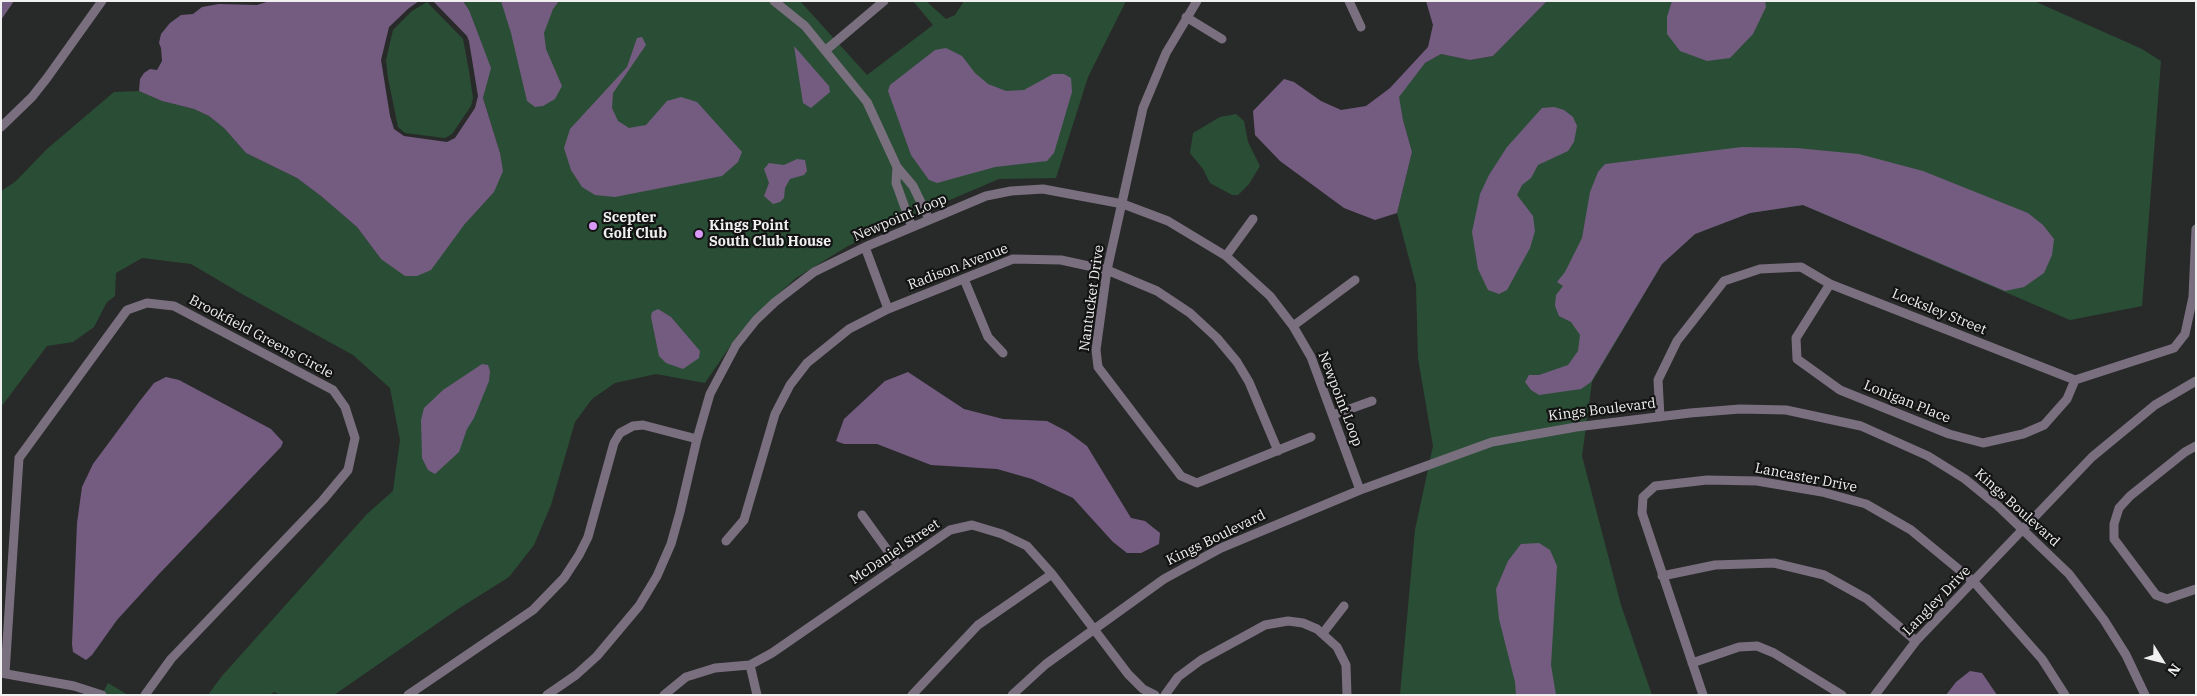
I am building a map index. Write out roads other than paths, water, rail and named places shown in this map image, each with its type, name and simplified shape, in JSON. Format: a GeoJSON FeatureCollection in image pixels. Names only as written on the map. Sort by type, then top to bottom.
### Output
{"type":"FeatureCollection","features":[{"type":"Feature","properties":{"kind":"street"},"geometry":{"type":"LineString","coordinates":[[1,127],[32,97],[102,1]]}},
{"type":"Feature","properties":{"kind":"street"},"geometry":{"type":"LineString","coordinates":[[774,1],[798,20],[826,50],[867,102],[897,167],[913,186],[929,219]]}},
{"type":"Feature","properties":{"kind":"street"},"geometry":{"type":"LineString","coordinates":[[826,50],[884,1]]}},
{"type":"Feature","properties":{"kind":"street","name":"Nantucket Drive"},"geometry":{"type":"LineString","coordinates":[[1197,1],[1166,53],[1143,108],[1107,270],[1096,350],[1098,367],[1181,476],[1197,483],[1311,438]]}},
{"type":"Feature","properties":{"kind":"street"},"geometry":{"type":"LineString","coordinates":[[1349,1],[1361,27]]}},
{"type":"Feature","properties":{"kind":"street"},"geometry":{"type":"LineString","coordinates":[[1186,18],[1222,39]]}},
{"type":"Feature","properties":{"kind":"street"},"geometry":{"type":"LineString","coordinates":[[897,167],[896,183],[912,227]]}},
{"type":"Feature","properties":{"kind":"street","name":"Newpoint Loop"},"geometry":{"type":"LineString","coordinates":[[547,695],[576,675],[597,656],[639,606],[656,576],[671,544],[710,394],[736,345],[756,320],[775,302],[814,272],[865,247],[986,196],[1011,191],[1043,189],[1123,204],[1168,221],[1203,240],[1226,256],[1270,296],[1293,326],[1311,357],[1360,490]]}},
{"type":"Feature","properties":{"kind":"street"},"geometry":{"type":"LineString","coordinates":[[1226,256],[1253,219]]}},
{"type":"Feature","properties":{"kind":"street"},"geometry":{"type":"LineString","coordinates":[[2075,380],[2174,348],[2185,334],[2194,297],[2196,229]]}},
{"type":"Feature","properties":{"kind":"street"},"geometry":{"type":"LineString","coordinates":[[865,247],[888,309]]}},
{"type":"Feature","properties":{"kind":"street","name":"Radison Avenue"},"geometry":{"type":"LineString","coordinates":[[726,541],[744,520],[775,414],[790,385],[807,363],[842,334],[888,309],[1013,259],[1061,260],[1107,270],[1157,291],[1190,313],[1217,338],[1237,362],[1249,382],[1278,451]]}},
{"type":"Feature","properties":{"kind":"street","name":"Locksley Street"},"geometry":{"type":"LineString","coordinates":[[1660,417],[1658,380],[1677,341],[1724,281],[1760,268],[1801,266],[1830,284],[2075,380]]}},
{"type":"Feature","properties":{"kind":"street"},"geometry":{"type":"LineString","coordinates":[[964,279],[988,337],[1003,353]]}},
{"type":"Feature","properties":{"kind":"street"},"geometry":{"type":"LineString","coordinates":[[1293,326],[1355,280]]}},
{"type":"Feature","properties":{"kind":"street","name":"Lonigan Place"},"geometry":{"type":"LineString","coordinates":[[1830,284],[1796,338],[1797,360],[1840,390],[1949,434],[1983,443],[2024,434],[2044,425],[2067,399],[2075,380]]}},
{"type":"Feature","properties":{"kind":"street","name":"Brookfield Greens Circle"},"geometry":{"type":"LineString","coordinates":[[3,673],[19,458],[127,310],[147,303],[174,306],[333,390],[345,407],[354,438],[348,470],[322,500],[171,659],[145,695]]}},
{"type":"Feature","properties":{"kind":"street","name":"Langley Drive"},"geometry":{"type":"LineString","coordinates":[[1875,695],[1916,641],[2024,531],[2092,457],[2155,405],[2196,382]]}},
{"type":"Feature","properties":{"kind":"street"},"geometry":{"type":"LineString","coordinates":[[1332,415],[1372,401]]}},
{"type":"Feature","properties":{"kind":"street","name":"Kings Boulevard"},"geometry":{"type":"LineString","coordinates":[[1012,695],[1046,664],[1164,579],[1221,548],[1360,490],[1492,442],[1568,428],[1740,409],[1786,410],[1861,426],[1928,456],[1965,479],[2069,574],[2104,620],[2126,655],[2145,695]]}},
{"type":"Feature","properties":{"kind":"street"},"geometry":{"type":"LineString","coordinates":[[408,695],[533,610],[564,578],[588,537],[614,442],[620,433],[638,425],[697,439]]}},
{"type":"Feature","properties":{"kind":"street"},"geometry":{"type":"LineString","coordinates":[[2196,446],[2185,452],[2130,496],[2119,508],[2114,524],[2114,539],[2156,595],[2167,599],[2196,589]]}},
{"type":"Feature","properties":{"kind":"street","name":"Lancaster Drive"},"geometry":{"type":"LineString","coordinates":[[1703,695],[1642,514],[1643,497],[1655,486],[1707,480],[1758,481],[1822,492],[1866,504],[1911,530],[1974,582],[2042,659],[2065,695]]}},
{"type":"Feature","properties":{"kind":"street"},"geometry":{"type":"LineString","coordinates":[[862,515],[898,566]]}},
{"type":"Feature","properties":{"kind":"street","name":"McDaniel Street"},"geometry":{"type":"LineString","coordinates":[[664,695],[686,677],[715,668],[750,665],[772,654],[950,530],[972,525],[1002,534],[1027,546],[1052,574],[1136,683],[1155,695]]}},
{"type":"Feature","properties":{"kind":"street"},"geometry":{"type":"LineString","coordinates":[[1662,576],[1715,565],[1774,563],[1815,573],[1867,599],[1916,641]]}},
{"type":"Feature","properties":{"kind":"street"},"geometry":{"type":"LineString","coordinates":[[912,695],[978,625],[1052,574]]}},
{"type":"Feature","properties":{"kind":"street"},"geometry":{"type":"LineString","coordinates":[[1323,633],[1344,606]]}},
{"type":"Feature","properties":{"kind":"street"},"geometry":{"type":"LineString","coordinates":[[1165,695],[1178,677],[1194,664],[1265,625],[1281,621],[1294,621],[1310,625],[1323,633],[1337,647],[1346,665],[1347,695]]}},
{"type":"Feature","properties":{"kind":"street"},"geometry":{"type":"LineString","coordinates":[[1692,663],[1739,647],[1757,646],[1774,653],[1842,695]]}},
{"type":"Feature","properties":{"kind":"street"},"geometry":{"type":"LineString","coordinates":[[750,665],[757,695]]}},
{"type":"Feature","properties":{"kind":"street"},"geometry":{"type":"LineString","coordinates":[[3,673],[74,686],[102,695]]}},
{"type":"Feature","properties":{"kind":"place","name":"Scepter Golf Club"},"geometry":{"type":"Point","coordinates":[593,226]}},
{"type":"Feature","properties":{"kind":"place","name":"Kings Point South Club House"},"geometry":{"type":"Point","coordinates":[699,234]}}]}
